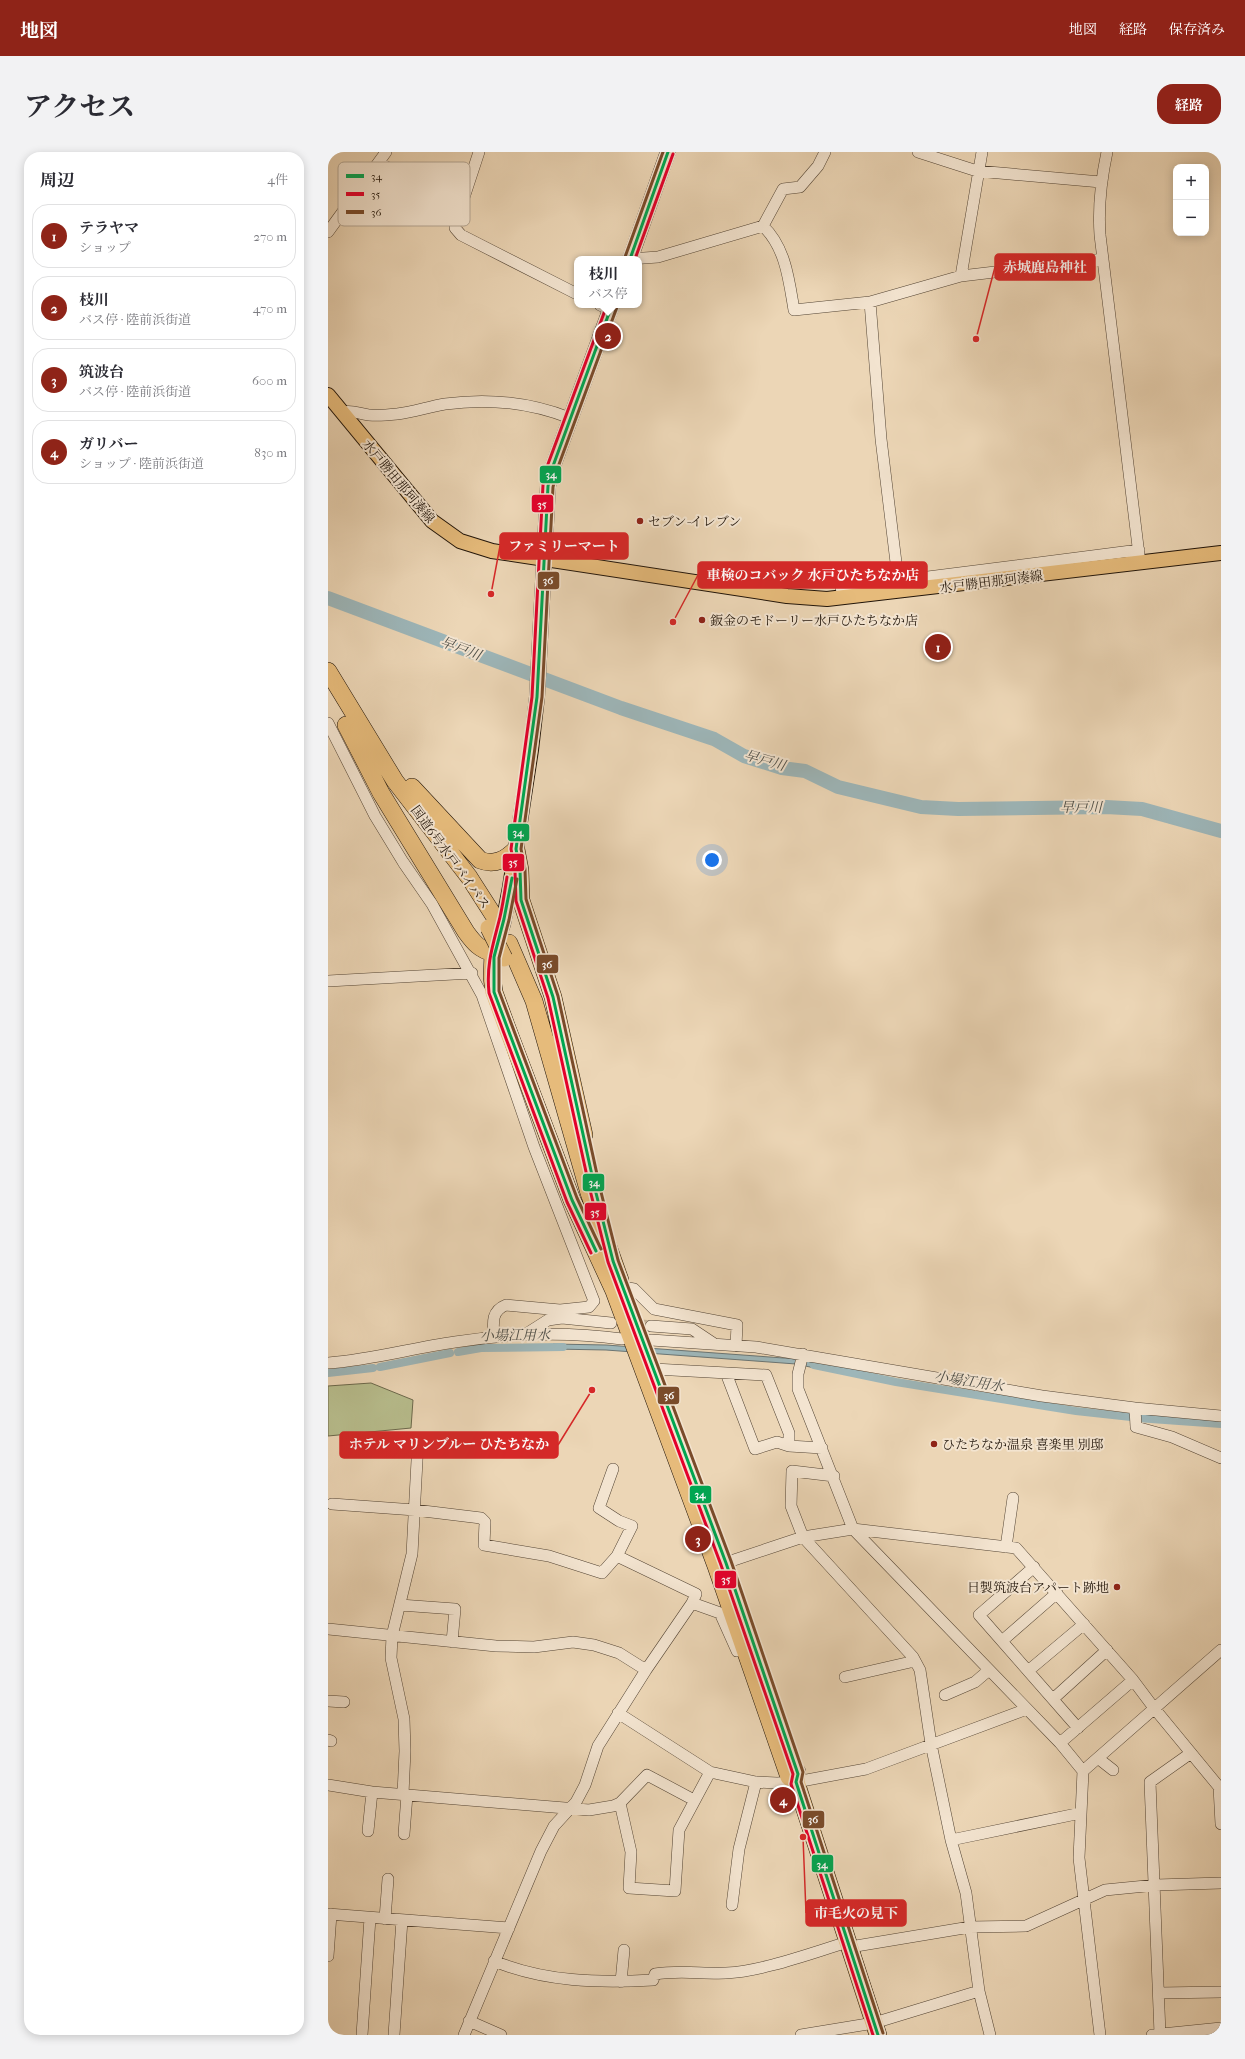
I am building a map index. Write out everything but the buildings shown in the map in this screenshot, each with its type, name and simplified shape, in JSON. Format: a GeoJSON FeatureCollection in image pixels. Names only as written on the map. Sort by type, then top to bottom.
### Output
{"type":"FeatureCollection","features":[{"type":"Feature","properties":{"kind":"highway","name":"国道6号水戸バイパス"},"geometry":{"type":"LineString","coordinates":[[328,671],[354,726],[388,790],[459,884],[492,922],[496,950],[529,1023],[570,1167],[616,1283]]}},
{"type":"Feature","properties":{"kind":"highway","name":"国道6号水戸バイパス"},"geometry":{"type":"LineString","coordinates":[[328,693],[354,726]]}},
{"type":"Feature","properties":{"kind":"highway"},"geometry":{"type":"LineString","coordinates":[[354,726],[480,860],[494,863],[509,856],[516,849]]}},
{"type":"Feature","properties":{"kind":"highway"},"geometry":{"type":"LineString","coordinates":[[354,726],[382,792],[466,932],[496,950],[488,993],[572,1200],[616,1283],[654,1369],[721,1564],[745,1648],[790,1777],[796,1782],[876,2029]]}},
{"type":"Feature","properties":{"kind":"highway"},"geometry":{"type":"LineString","coordinates":[[516,849],[520,870],[521,900],[557,1010],[595,1189],[613,1261],[616,1283],[798,1774],[796,1782]]}},
{"type":"Feature","properties":{"kind":"highway","name":"国道6号水戸バイパス"},"geometry":{"type":"LineString","coordinates":[[496,950],[524,976],[540,1019],[589,1193],[613,1261]]}},
{"type":"Feature","properties":{"kind":"main road"},"geometry":{"type":"LineString","coordinates":[[631,256],[668,152]]}},
{"type":"Feature","properties":{"kind":"main road"},"geometry":{"type":"LineString","coordinates":[[496,950],[503,924],[516,849],[537,697],[548,486],[553,466],[608,308]]}},
{"type":"Feature","properties":{"kind":"main road","name":"水戸勝田那珂湊線"},"geometry":{"type":"LineString","coordinates":[[328,395],[420,508],[441,529],[460,540],[482,549],[799,598],[840,598],[899,586],[1139,556],[1221,553]]}},
{"type":"Feature","properties":{"kind":"street"},"geometry":{"type":"LineString","coordinates":[[380,162],[386,152]]}},
{"type":"Feature","properties":{"kind":"street"},"geometry":{"type":"LineString","coordinates":[[470,180],[479,152]]}},
{"type":"Feature","properties":{"kind":"street"},"geometry":{"type":"LineString","coordinates":[[642,259],[658,258],[764,226],[783,189],[800,187],[818,166],[825,152]]}},
{"type":"Feature","properties":{"kind":"street"},"geometry":{"type":"LineString","coordinates":[[918,152],[977,171],[1101,182]]}},
{"type":"Feature","properties":{"kind":"street"},"geometry":{"type":"LineString","coordinates":[[961,276],[977,171],[982,152]]}},
{"type":"Feature","properties":{"kind":"street"},"geometry":{"type":"LineString","coordinates":[[1107,152],[1101,182],[1099,213],[1103,259],[1139,556]]}},
{"type":"Feature","properties":{"kind":"street"},"geometry":{"type":"LineString","coordinates":[[328,232],[338,218]]}},
{"type":"Feature","properties":{"kind":"street"},"geometry":{"type":"LineString","coordinates":[[455,226],[457,233],[574,292]]}},
{"type":"Feature","properties":{"kind":"street"},"geometry":{"type":"LineString","coordinates":[[764,226],[771,233],[779,246],[788,276],[794,310],[870,302],[961,276],[1103,259]]}},
{"type":"Feature","properties":{"kind":"street"},"geometry":{"type":"LineString","coordinates":[[841,588],[899,586],[881,439],[870,302]]}},
{"type":"Feature","properties":{"kind":"street"},"geometry":{"type":"LineString","coordinates":[[343,412],[353,411],[369,415],[397,414],[443,404],[473,401],[499,401],[531,405],[570,418]]}},
{"type":"Feature","properties":{"kind":"street"},"geometry":{"type":"LineString","coordinates":[[328,723],[375,816],[403,862],[432,904],[472,973],[488,993],[534,1147],[594,1301],[589,1307],[560,1310],[506,1305],[499,1308],[494,1314],[494,1337]]}},
{"type":"Feature","properties":{"kind":"street"},"geometry":{"type":"LineString","coordinates":[[462,957],[496,950]]}},
{"type":"Feature","properties":{"kind":"street"},"geometry":{"type":"LineString","coordinates":[[328,981],[472,973]]}},
{"type":"Feature","properties":{"kind":"street"},"geometry":{"type":"LineString","coordinates":[[616,1283],[634,1289],[654,1309],[737,1325],[736,1346]]}},
{"type":"Feature","properties":{"kind":"street"},"geometry":{"type":"LineString","coordinates":[[526,1334],[548,1320],[562,1318],[611,1323]]}},
{"type":"Feature","properties":{"kind":"street"},"geometry":{"type":"LineString","coordinates":[[650,1326],[692,1329],[715,1344]]}},
{"type":"Feature","properties":{"kind":"street"},"geometry":{"type":"LineString","coordinates":[[328,1363],[376,1358],[453,1342],[526,1334],[572,1333],[622,1339]]}},
{"type":"Feature","properties":{"kind":"street"},"geometry":{"type":"LineString","coordinates":[[651,1340],[715,1344],[803,1354],[922,1376],[1134,1408],[1221,1416]]}},
{"type":"Feature","properties":{"kind":"street"},"geometry":{"type":"LineString","coordinates":[[803,1354],[798,1374],[798,1389],[854,1529],[1060,1743],[1082,1771],[1079,1858],[1100,2035]]}},
{"type":"Feature","properties":{"kind":"street"},"geometry":{"type":"LineString","coordinates":[[654,1369],[766,1375],[789,1433],[789,1446]]}},
{"type":"Feature","properties":{"kind":"street"},"geometry":{"type":"LineString","coordinates":[[726,1373],[755,1449],[776,1442],[789,1446],[822,1448]]}},
{"type":"Feature","properties":{"kind":"street"},"geometry":{"type":"LineString","coordinates":[[1134,1408],[1136,1427],[1172,1437],[1221,1458]]}},
{"type":"Feature","properties":{"kind":"street"},"geometry":{"type":"LineString","coordinates":[[404,1834],[404,1720],[391,1658],[392,1636],[412,1554],[418,1442]]}},
{"type":"Feature","properties":{"kind":"street"},"geometry":{"type":"LineString","coordinates":[[332,1504],[415,1510],[481,1518],[485,1522],[484,1545],[548,1556],[602,1573],[617,1556],[632,1526],[619,1521],[599,1508],[613,1469]]}},
{"type":"Feature","properties":{"kind":"street"},"geometry":{"type":"LineString","coordinates":[[834,1476],[792,1471],[791,1506],[803,1536],[915,1661],[921,1678],[931,1744],[951,1840],[966,1893],[978,1990],[990,2035]]}},
{"type":"Feature","properties":{"kind":"street"},"geometry":{"type":"LineString","coordinates":[[1006,1547],[1013,1498]]}},
{"type":"Feature","properties":{"kind":"street"},"geometry":{"type":"LineString","coordinates":[[721,1564],[803,1536],[854,1529],[1016,1548],[1031,1563],[1133,1680],[1154,1708],[1220,1786],[1221,1824]]}},
{"type":"Feature","properties":{"kind":"street"},"geometry":{"type":"LineString","coordinates":[[464,2035],[541,1851],[554,1826],[570,1809],[585,1785],[598,1746],[618,1712],[692,1603],[696,1594],[617,1556]]}},
{"type":"Feature","properties":{"kind":"street"},"geometry":{"type":"LineString","coordinates":[[1031,1563],[979,1615],[1078,1728]]}},
{"type":"Feature","properties":{"kind":"street"},"geometry":{"type":"LineString","coordinates":[[1002,1641],[1057,1593]]}},
{"type":"Feature","properties":{"kind":"street"},"geometry":{"type":"LineString","coordinates":[[692,1603],[720,1613],[738,1651],[745,1648]]}},
{"type":"Feature","properties":{"kind":"street"},"geometry":{"type":"LineString","coordinates":[[400,1605],[455,1609],[452,1642]]}},
{"type":"Feature","properties":{"kind":"street"},"geometry":{"type":"LineString","coordinates":[[1028,1671],[1084,1624]]}},
{"type":"Feature","properties":{"kind":"street"},"geometry":{"type":"LineString","coordinates":[[328,1629],[452,1642],[534,1647],[573,1642],[594,1645],[619,1653],[646,1670]]}},
{"type":"Feature","properties":{"kind":"street"},"geometry":{"type":"LineString","coordinates":[[1053,1699],[1107,1650]]}},
{"type":"Feature","properties":{"kind":"street"},"geometry":{"type":"LineString","coordinates":[[1082,1771],[1099,1759],[1154,1708],[1221,1650]]}},
{"type":"Feature","properties":{"kind":"street"},"geometry":{"type":"LineString","coordinates":[[845,1677],[915,1661]]}},
{"type":"Feature","properties":{"kind":"street"},"geometry":{"type":"LineString","coordinates":[[945,1695],[975,1682],[989,1670]]}},
{"type":"Feature","properties":{"kind":"street"},"geometry":{"type":"LineString","coordinates":[[1060,1743],[1133,1680]]}},
{"type":"Feature","properties":{"kind":"street"},"geometry":{"type":"LineString","coordinates":[[328,1702],[344,1702]]}},
{"type":"Feature","properties":{"kind":"street"},"geometry":{"type":"LineString","coordinates":[[618,1712],[710,1772],[756,1782],[796,1782],[866,1769],[1027,1709]]}},
{"type":"Feature","properties":{"kind":"street"},"geometry":{"type":"LineString","coordinates":[[1191,1753],[1150,1782],[1156,1885],[1159,1993],[1156,2035],[1221,2028]]}},
{"type":"Feature","properties":{"kind":"street"},"geometry":{"type":"LineString","coordinates":[[1099,1759],[1113,1770]]}},
{"type":"Feature","properties":{"kind":"street"},"geometry":{"type":"LineString","coordinates":[[620,1803],[631,1852],[629,1888],[675,1890],[679,1830],[710,1772]]}},
{"type":"Feature","properties":{"kind":"street"},"geometry":{"type":"LineString","coordinates":[[328,1785],[372,1792],[589,1810],[613,1806],[620,1803],[648,1775],[694,1800]]}},
{"type":"Feature","properties":{"kind":"street"},"geometry":{"type":"LineString","coordinates":[[732,1905],[739,1849],[756,1782]]}},
{"type":"Feature","properties":{"kind":"street"},"geometry":{"type":"LineString","coordinates":[[368,1831],[372,1792]]}},
{"type":"Feature","properties":{"kind":"street"},"geometry":{"type":"LineString","coordinates":[[951,1840],[1081,1813]]}},
{"type":"Feature","properties":{"kind":"street"},"geometry":{"type":"LineString","coordinates":[[385,1919],[388,1879]]}},
{"type":"Feature","properties":{"kind":"street"},"geometry":{"type":"LineString","coordinates":[[494,1961],[540,1976],[588,1981],[621,1982],[653,1980],[655,1974],[673,1971],[726,1973],[792,1959],[849,1944],[970,1927],[1026,1926],[1105,1890],[1156,1885],[1221,1883]]}},
{"type":"Feature","properties":{"kind":"street"},"geometry":{"type":"LineString","coordinates":[[328,1956],[330,1914],[509,1928]]}},
{"type":"Feature","properties":{"kind":"street"},"geometry":{"type":"LineString","coordinates":[[362,2035],[370,1918]]}},
{"type":"Feature","properties":{"kind":"street"},"geometry":{"type":"LineString","coordinates":[[394,2035],[402,1920]]}},
{"type":"Feature","properties":{"kind":"street"},"geometry":{"type":"LineString","coordinates":[[621,1982],[624,1950]]}},
{"type":"Feature","properties":{"kind":"street"},"geometry":{"type":"LineString","coordinates":[[801,2035],[876,2029],[978,1990]]}},
{"type":"Feature","properties":{"kind":"street"},"geometry":{"type":"LineString","coordinates":[[1159,1993],[1221,1992]]}},
{"type":"Feature","properties":{"kind":"street"},"geometry":{"type":"LineString","coordinates":[[469,2021],[501,2035]]}},
{"type":"Feature","properties":{"kind":"green space"},"geometry":{"type":"Polygon","coordinates":[[[371,1383],[413,1400],[411,1428],[328,1436],[328,1386],[371,1383]]]}},
{"type":"Feature","properties":{"kind":"water"},"geometry":{"type":"Polygon","coordinates":[[[553,1344],[606,1345],[797,1359],[825,1365],[824,1370],[796,1364],[606,1350],[553,1349],[553,1344]]]}},
{"type":"Feature","properties":{"kind":"waterway","name":"早戸川"},"geometry":{"type":"LineString","coordinates":[[328,598],[621,708],[714,739],[744,756],[782,768],[805,771],[838,787],[921,807],[958,809],[1106,807],[1142,809],[1221,831]]}},
{"type":"Feature","properties":{"kind":"waterway","name":"小場江用水"},"geometry":{"type":"LineString","coordinates":[[458,1352],[481,1348],[563,1347]]}},
{"type":"Feature","properties":{"kind":"waterway","name":"小場江用水"},"geometry":{"type":"LineString","coordinates":[[380,1367],[450,1353]]}},
{"type":"Feature","properties":{"kind":"waterway","name":"小場江用水"},"geometry":{"type":"LineString","coordinates":[[814,1365],[896,1382],[1076,1411],[1131,1417]]}},
{"type":"Feature","properties":{"kind":"waterway","name":"小場江用水"},"geometry":{"type":"LineString","coordinates":[[328,1373],[373,1368]]}},
{"type":"Feature","properties":{"kind":"waterway","name":"小場江用水"},"geometry":{"type":"LineString","coordinates":[[1137,1418],[1221,1424]]}},
{"type":"Feature","properties":{"kind":"tunnel"},"geometry":{"type":"LineString","coordinates":[[622,1323],[651,1326]]}},
{"type":"Feature","properties":{"kind":"transit line","name":"36"},"geometry":{"type":"LineString","coordinates":[[625,256],[663,152]]}},
{"type":"Feature","properties":{"kind":"transit line","name":"34"},"geometry":{"type":"LineString","coordinates":[[631,256],[668,152]]}},
{"type":"Feature","properties":{"kind":"transit line","name":"35"},"geometry":{"type":"LineString","coordinates":[[636,256],[673,154]]}},
{"type":"Feature","properties":{"kind":"transit line","name":"35"},"geometry":{"type":"LineString","coordinates":[[606,308],[548,464],[543,485],[532,697],[511,849],[515,871],[516,901],[548,998],[590,1190],[608,1262],[721,1565],[793,1774],[791,1784],[873,2035]]}},
{"type":"Feature","properties":{"kind":"transit line","name":"34"},"geometry":{"type":"LineString","coordinates":[[611,308],[553,466],[548,486],[537,697],[516,849],[520,870],[521,900],[553,997],[595,1189],[613,1261],[726,1563],[798,1774],[796,1782],[878,2035]]}},
{"type":"Feature","properties":{"kind":"transit line","name":"36"},"geometry":{"type":"LineString","coordinates":[[617,308],[558,467],[553,487],[542,697],[521,849],[525,869],[526,899],[558,996],[600,1188],[618,1260],[731,1561],[803,1772],[801,1782],[883,2033]]}},
{"type":"Feature","properties":{"kind":"transit line","name":"35"},"geometry":{"type":"LineString","coordinates":[[507,877],[501,912],[489,964],[489,993],[567,1202],[591,1253]]}},
{"type":"Feature","properties":{"kind":"transit line","name":"34"},"geometry":{"type":"LineString","coordinates":[[512,878],[504,919],[494,957],[494,992],[572,1200],[596,1251]]}},
{"type":"Feature","properties":{"kind":"transit line","name":"36"},"geometry":{"type":"LineString","coordinates":[[517,879],[509,920],[499,958],[499,991],[577,1198],[601,1249]]}},
{"type":"Feature","properties":{"kind":"place","name":"枝川"},"geometry":{"type":"Point","coordinates":[608,336]}},
{"type":"Feature","properties":{"kind":"place","name":"赤城鹿島神社"},"geometry":{"type":"Point","coordinates":[976,339]}},
{"type":"Feature","properties":{"kind":"place","name":"セブン-イレブン"},"geometry":{"type":"Point","coordinates":[640,521]}},
{"type":"Feature","properties":{"kind":"place","name":"ファミリーマート"},"geometry":{"type":"Point","coordinates":[491,594]}},
{"type":"Feature","properties":{"kind":"place","name":"鈑金のモドーリー水戸ひたちなか店"},"geometry":{"type":"Point","coordinates":[702,620]}},
{"type":"Feature","properties":{"kind":"place","name":"車検のコバック 水戸ひたちなか店"},"geometry":{"type":"Point","coordinates":[673,622]}},
{"type":"Feature","properties":{"kind":"place","name":"テラヤマ"},"geometry":{"type":"Point","coordinates":[938,647]}},
{"type":"Feature","properties":{"kind":"place","name":"ホテル マリンブルー ひたちなか"},"geometry":{"type":"Point","coordinates":[592,1390]}},
{"type":"Feature","properties":{"kind":"place","name":"ひたちなか温泉 喜楽里 別邸"},"geometry":{"type":"Point","coordinates":[934,1444]}},
{"type":"Feature","properties":{"kind":"place","name":"筑波台"},"geometry":{"type":"Point","coordinates":[698,1539]}},
{"type":"Feature","properties":{"kind":"place","name":"日製筑波台アパート跡地"},"geometry":{"type":"Point","coordinates":[1117,1587]}},
{"type":"Feature","properties":{"kind":"place","name":"ガリバー"},"geometry":{"type":"Point","coordinates":[783,1800]}},
{"type":"Feature","properties":{"kind":"place","name":"市毛火の見下"},"geometry":{"type":"Point","coordinates":[803,1837]}}]}
